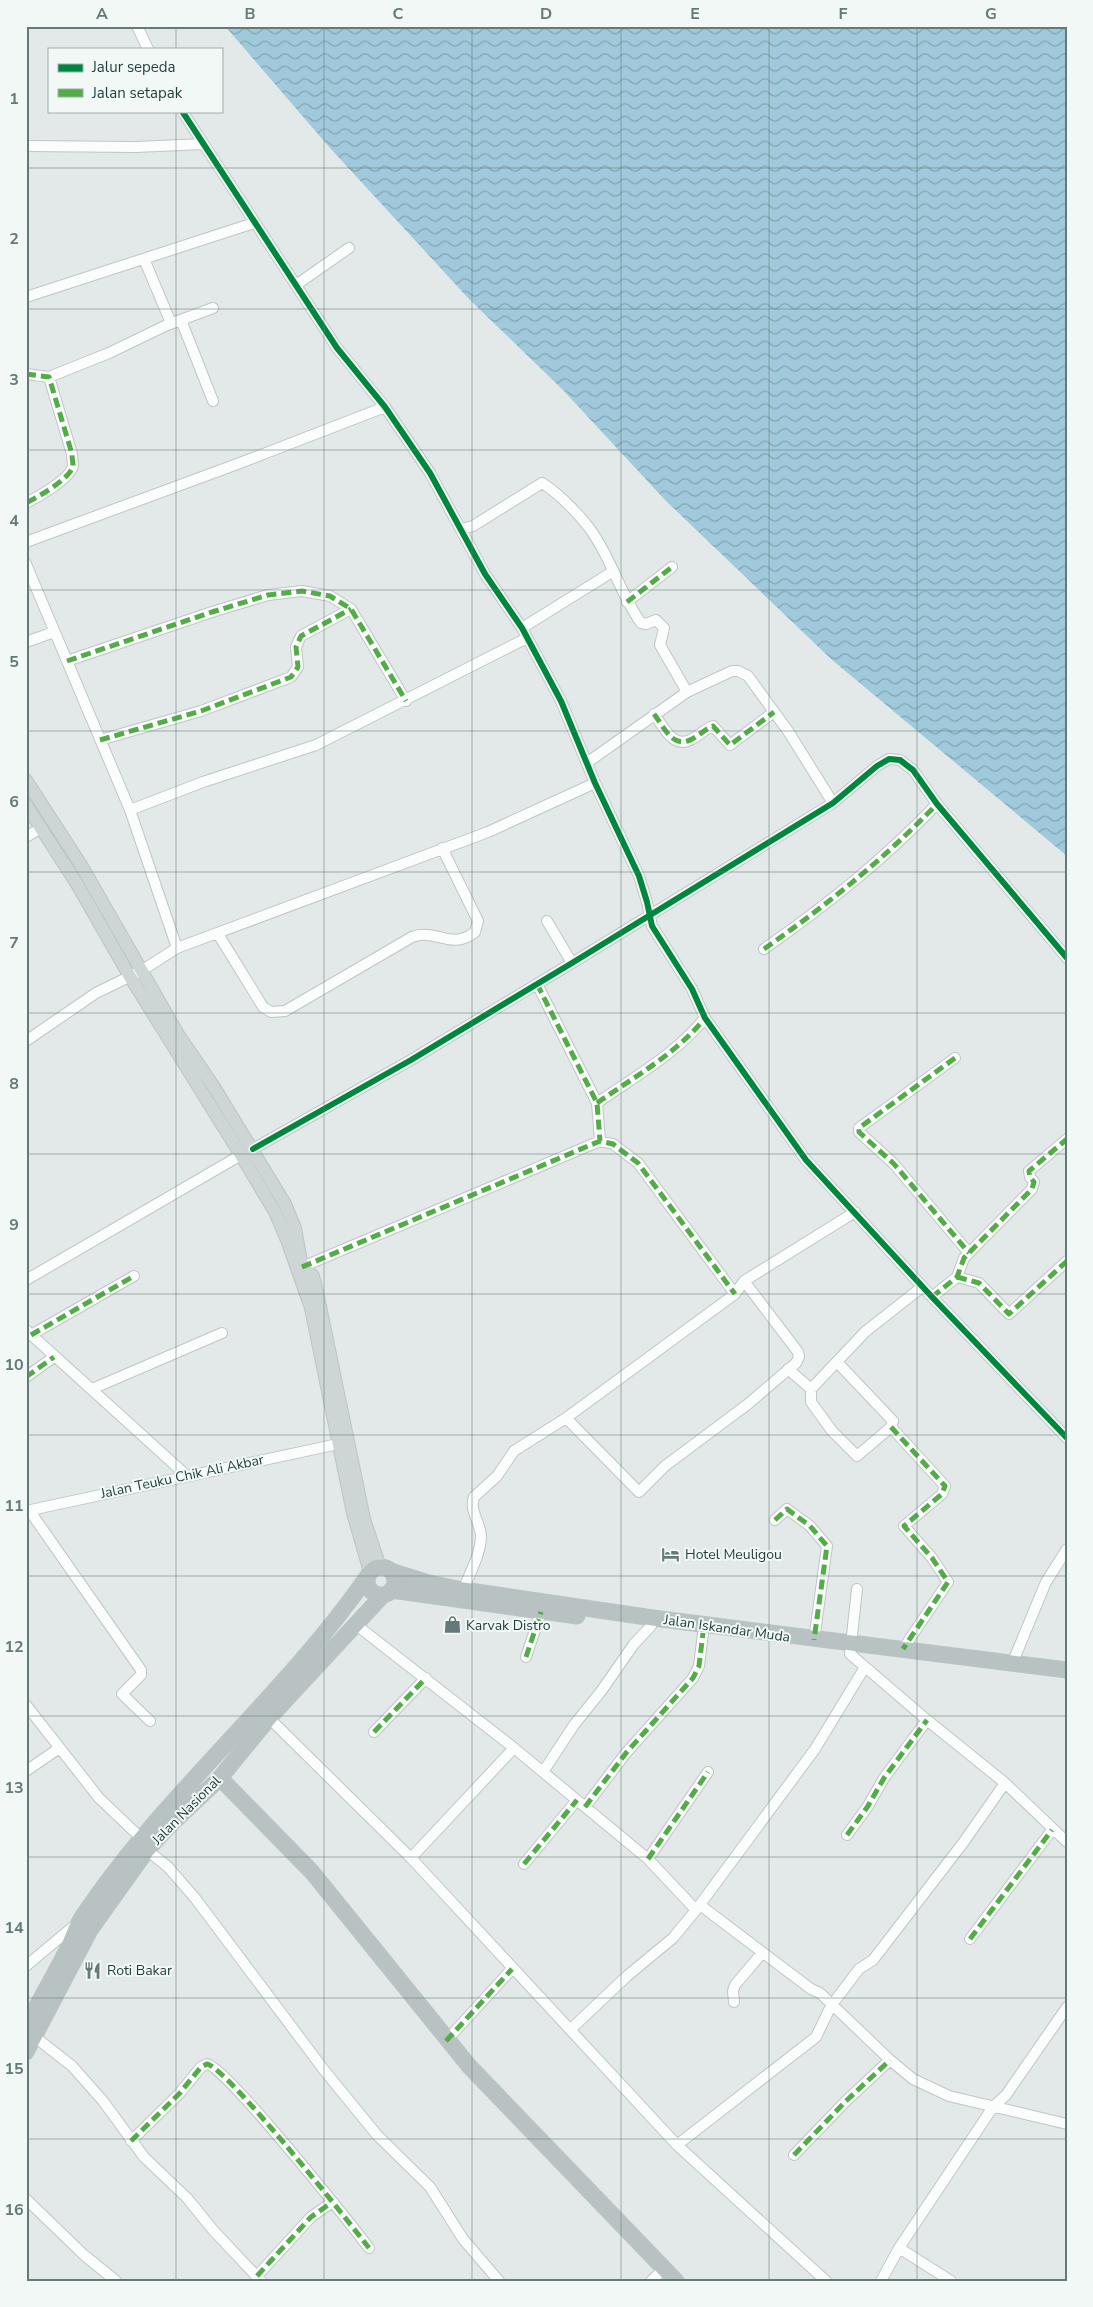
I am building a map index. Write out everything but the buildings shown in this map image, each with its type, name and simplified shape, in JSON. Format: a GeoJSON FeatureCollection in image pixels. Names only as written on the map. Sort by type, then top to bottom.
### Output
{"type":"FeatureCollection","features":[{"type":"Feature","properties":{"kind":"highway","name":"Jalan Iskandar Muda"},"geometry":{"type":"LineString","coordinates":[[377,1572],[463,1590],[814,1640],[851,1649],[903,1649],[1067,1670]]}},
{"type":"Feature","properties":{"kind":"highway"},"geometry":{"type":"LineString","coordinates":[[377,1572],[395,1581],[387,1592],[377,1594],[369,1588],[377,1572]]}},
{"type":"Feature","properties":{"kind":"highway","name":"Jalan Nasional"},"geometry":{"type":"LineString","coordinates":[[26,2052],[30,2032],[80,1921],[351,1600],[377,1572]]}},
{"type":"Feature","properties":{"kind":"highway","name":"Jalan Iskandar Muda"},"geometry":{"type":"LineString","coordinates":[[387,1592],[703,1633],[851,1649],[1067,1680]]}},
{"type":"Feature","properties":{"kind":"highway","name":"Jalan Nasional"},"geometry":{"type":"LineString","coordinates":[[30,2032],[90,1930],[155,1832],[220,1778],[269,1718],[387,1592]]}},
{"type":"Feature","properties":{"kind":"highway"},"geometry":{"type":"LineString","coordinates":[[220,1778],[312,1872],[446,2042],[676,2281]]}},
{"type":"Feature","properties":{"kind":"main road"},"geometry":{"type":"LineString","coordinates":[[26,780],[81,865],[135,973]]}},
{"type":"Feature","properties":{"kind":"main road"},"geometry":{"type":"LineString","coordinates":[[26,805],[98,919],[135,973],[247,1152],[290,1215],[295,1228],[302,1267],[313,1276],[318,1292],[364,1519],[377,1572]]}},
{"type":"Feature","properties":{"kind":"main road"},"geometry":{"type":"LineString","coordinates":[[247,1152],[304,1283],[315,1325],[353,1513],[377,1572]]}},
{"type":"Feature","properties":{"kind":"street"},"geometry":{"type":"LineString","coordinates":[[137,26],[148,48]]}},
{"type":"Feature","properties":{"kind":"street"},"geometry":{"type":"LineString","coordinates":[[183,112],[337,348],[385,407],[430,472],[485,574],[522,628],[561,701],[588,762],[595,783],[638,876],[648,902],[649,915],[654,932],[692,989],[705,1018],[806,1160],[922,1287],[1067,1438]]}},
{"type":"Feature","properties":{"kind":"street"},"geometry":{"type":"LineString","coordinates":[[26,146],[136,147],[203,144]]}},
{"type":"Feature","properties":{"kind":"street"},"geometry":{"type":"LineString","coordinates":[[26,297],[254,222]]}},
{"type":"Feature","properties":{"kind":"street"},"geometry":{"type":"LineString","coordinates":[[296,285],[349,248]]}},
{"type":"Feature","properties":{"kind":"street"},"geometry":{"type":"LineString","coordinates":[[144,259],[213,400]]}},
{"type":"Feature","properties":{"kind":"street"},"geometry":{"type":"LineString","coordinates":[[26,374],[49,377],[213,308]]}},
{"type":"Feature","properties":{"kind":"street"},"geometry":{"type":"LineString","coordinates":[[26,503],[52,487],[66,476],[73,467],[72,454],[49,377]]}},
{"type":"Feature","properties":{"kind":"street"},"geometry":{"type":"LineString","coordinates":[[26,542],[385,407]]}},
{"type":"Feature","properties":{"kind":"street"},"geometry":{"type":"LineString","coordinates":[[462,529],[472,526],[542,484],[556,492],[596,536],[627,602],[643,624],[656,620],[664,628],[660,645],[688,692]]}},
{"type":"Feature","properties":{"kind":"street"},"geometry":{"type":"LineString","coordinates":[[26,564],[130,810],[177,948]]}},
{"type":"Feature","properties":{"kind":"street"},"geometry":{"type":"LineString","coordinates":[[627,602],[672,567]]}},
{"type":"Feature","properties":{"kind":"street"},"geometry":{"type":"LineString","coordinates":[[522,628],[612,572]]}},
{"type":"Feature","properties":{"kind":"street"},"geometry":{"type":"LineString","coordinates":[[67,662],[212,612],[284,592],[302,591],[330,596],[351,609],[406,701]]}},
{"type":"Feature","properties":{"kind":"street"},"geometry":{"type":"LineString","coordinates":[[100,740],[201,711],[291,677],[298,667],[296,647],[301,636],[351,609]]}},
{"type":"Feature","properties":{"kind":"street"},"geometry":{"type":"LineString","coordinates":[[26,642],[54,632]]}},
{"type":"Feature","properties":{"kind":"street"},"geometry":{"type":"LineString","coordinates":[[130,810],[203,782],[316,745],[527,638]]}},
{"type":"Feature","properties":{"kind":"street"},"geometry":{"type":"LineString","coordinates":[[588,762],[688,692],[727,673],[738,671],[748,676],[774,712],[833,803]]}},
{"type":"Feature","properties":{"kind":"street"},"geometry":{"type":"LineString","coordinates":[[654,714],[676,741],[682,743],[692,740],[713,726],[730,746],[774,712]]}},
{"type":"Feature","properties":{"kind":"street"},"geometry":{"type":"LineString","coordinates":[[26,1280],[572,963],[833,803],[877,766],[894,759],[900,760],[913,770],[937,804],[1067,958]]}},
{"type":"Feature","properties":{"kind":"street"},"geometry":{"type":"LineString","coordinates":[[26,1041],[96,993],[177,948],[488,832],[595,783]]}},
{"type":"Feature","properties":{"kind":"street"},"geometry":{"type":"LineString","coordinates":[[764,949],[825,906],[886,856],[937,804]]}},
{"type":"Feature","properties":{"kind":"street"},"geometry":{"type":"LineString","coordinates":[[26,838],[41,828]]}},
{"type":"Feature","properties":{"kind":"street"},"geometry":{"type":"LineString","coordinates":[[218,934],[263,1007],[271,1012],[285,1011],[412,937],[429,934],[455,941],[476,932],[478,926],[476,916],[442,848]]}},
{"type":"Feature","properties":{"kind":"street"},"geometry":{"type":"LineString","coordinates":[[548,921],[572,963]]}},
{"type":"Feature","properties":{"kind":"street"},"geometry":{"type":"LineString","coordinates":[[537,984],[597,1103],[600,1141]]}},
{"type":"Feature","properties":{"kind":"street"},"geometry":{"type":"LineString","coordinates":[[597,1103],[662,1059],[694,1032],[705,1018]]}},
{"type":"Feature","properties":{"kind":"street"},"geometry":{"type":"LineString","coordinates":[[955,1058],[858,1128],[859,1132],[894,1164],[967,1256]]}},
{"type":"Feature","properties":{"kind":"street"},"geometry":{"type":"LineString","coordinates":[[932,1297],[957,1277],[967,1256],[1032,1189],[1034,1182],[1030,1177],[1029,1171],[1067,1139]]}},
{"type":"Feature","properties":{"kind":"street"},"geometry":{"type":"LineString","coordinates":[[302,1267],[600,1141],[613,1144],[638,1163],[735,1294]]}},
{"type":"Feature","properties":{"kind":"street"},"geometry":{"type":"LineString","coordinates":[[463,1590],[480,1542],[480,1531],[473,1507],[474,1496],[498,1476],[514,1452],[566,1418],[735,1294],[744,1281],[855,1212]]}},
{"type":"Feature","properties":{"kind":"street"},"geometry":{"type":"LineString","coordinates":[[957,1277],[978,1282],[1009,1314],[1067,1261]]}},
{"type":"Feature","properties":{"kind":"street"},"geometry":{"type":"LineString","coordinates":[[134,1276],[28,1333],[186,1475]]}},
{"type":"Feature","properties":{"kind":"street"},"geometry":{"type":"LineString","coordinates":[[566,1418],[640,1492],[665,1466],[748,1404],[796,1363],[799,1357],[798,1352],[744,1281]]}},
{"type":"Feature","properties":{"kind":"street"},"geometry":{"type":"LineString","coordinates":[[837,1362],[893,1421],[890,1428],[857,1456],[832,1431],[810,1402],[811,1389],[837,1362],[866,1332],[922,1287]]}},
{"type":"Feature","properties":{"kind":"street"},"geometry":{"type":"LineString","coordinates":[[92,1389],[222,1333]]}},
{"type":"Feature","properties":{"kind":"street"},"geometry":{"type":"LineString","coordinates":[[26,1377],[54,1357]]}},
{"type":"Feature","properties":{"kind":"street"},"geometry":{"type":"LineString","coordinates":[[788,1368],[811,1389]]}},
{"type":"Feature","properties":{"kind":"street"},"geometry":{"type":"LineString","coordinates":[[890,1428],[945,1486],[942,1494],[904,1526],[932,1558],[948,1582],[903,1649]]}},
{"type":"Feature","properties":{"kind":"street","name":"Jalan Teuku Chik Ali Akbar"},"geometry":{"type":"LineString","coordinates":[[28,1511],[186,1475],[338,1444]]}},
{"type":"Feature","properties":{"kind":"street"},"geometry":{"type":"LineString","coordinates":[[775,1520],[787,1509],[810,1526],[827,1546],[814,1640]]}},
{"type":"Feature","properties":{"kind":"street"},"geometry":{"type":"LineString","coordinates":[[28,1511],[142,1670],[141,1675],[122,1693],[150,1721]]}},
{"type":"Feature","properties":{"kind":"street"},"geometry":{"type":"LineString","coordinates":[[1012,1664],[1046,1582],[1067,1549]]}},
{"type":"Feature","properties":{"kind":"street"},"geometry":{"type":"LineString","coordinates":[[857,1589],[851,1649],[865,1667],[1004,1783],[1067,1842]]}},
{"type":"Feature","properties":{"kind":"street"},"geometry":{"type":"LineString","coordinates":[[526,1657],[541,1612]]}},
{"type":"Feature","properties":{"kind":"street"},"geometry":{"type":"LineString","coordinates":[[355,1624],[543,1772],[648,1859],[698,1908],[811,1989],[820,1993],[831,2006],[890,2060],[913,2078],[949,2096],[1067,2124]]}},
{"type":"Feature","properties":{"kind":"street"},"geometry":{"type":"LineString","coordinates":[[543,1772],[574,1725],[608,1683],[634,1644],[651,1626]]}},
{"type":"Feature","properties":{"kind":"street"},"geometry":{"type":"LineString","coordinates":[[524,1864],[581,1804],[693,1678],[699,1666],[703,1633]]}},
{"type":"Feature","properties":{"kind":"street"},"geometry":{"type":"LineString","coordinates":[[570,2029],[627,1976],[674,1938],[815,1749],[865,1667]]}},
{"type":"Feature","properties":{"kind":"street"},"geometry":{"type":"LineString","coordinates":[[374,1732],[426,1678]]}},
{"type":"Feature","properties":{"kind":"street"},"geometry":{"type":"LineString","coordinates":[[26,1705],[58,1749],[99,1798],[155,1832],[168,1868],[195,1898],[319,2064],[377,2135],[430,2187],[463,2239],[499,2281]]}},
{"type":"Feature","properties":{"kind":"street"},"geometry":{"type":"LineString","coordinates":[[269,1718],[411,1858],[677,2145],[826,2281]]}},
{"type":"Feature","properties":{"kind":"street"},"geometry":{"type":"LineString","coordinates":[[847,1835],[868,1806],[884,1778],[927,1720]]}},
{"type":"Feature","properties":{"kind":"street"},"geometry":{"type":"LineString","coordinates":[[411,1858],[514,1748]]}},
{"type":"Feature","properties":{"kind":"street"},"geometry":{"type":"LineString","coordinates":[[26,1771],[58,1749]]}},
{"type":"Feature","properties":{"kind":"street"},"geometry":{"type":"LineString","coordinates":[[648,1859],[708,1772]]}},
{"type":"Feature","properties":{"kind":"street"},"geometry":{"type":"LineString","coordinates":[[677,2145],[816,2037],[831,2006],[859,1969],[873,1960],[963,1844],[1004,1783]]}},
{"type":"Feature","properties":{"kind":"street"},"geometry":{"type":"LineString","coordinates":[[970,1939],[1052,1830]]}},
{"type":"Feature","properties":{"kind":"street"},"geometry":{"type":"LineString","coordinates":[[26,1966],[80,1921]]}},
{"type":"Feature","properties":{"kind":"street"},"geometry":{"type":"LineString","coordinates":[[734,2002],[733,1991],[735,1985],[762,1953]]}},
{"type":"Feature","properties":{"kind":"street"},"geometry":{"type":"LineString","coordinates":[[446,2042],[512,1969]]}},
{"type":"Feature","properties":{"kind":"street"},"geometry":{"type":"LineString","coordinates":[[881,2281],[899,2248],[993,2107],[1006,2095],[1067,2008]]}},
{"type":"Feature","properties":{"kind":"street"},"geometry":{"type":"LineString","coordinates":[[30,2032],[78,2072],[121,2124],[131,2141],[259,2278],[311,2217],[331,2203]]}},
{"type":"Feature","properties":{"kind":"street"},"geometry":{"type":"LineString","coordinates":[[794,2155],[846,2101],[890,2060]]}},
{"type":"Feature","properties":{"kind":"street"},"geometry":{"type":"LineString","coordinates":[[131,2141],[179,2094],[201,2067],[208,2064],[222,2074],[270,2127],[369,2248]]}},
{"type":"Feature","properties":{"kind":"street"},"geometry":{"type":"LineString","coordinates":[[26,2199],[84,2255],[116,2281]]}},
{"type":"Feature","properties":{"kind":"street"},"geometry":{"type":"LineString","coordinates":[[899,2248],[951,2281]]}},
{"type":"Feature","properties":{"kind":"street"},"geometry":{"type":"LineString","coordinates":[[651,2281],[664,2269]]}},
{"type":"Feature","properties":{"kind":"water"},"geometry":{"type":"Polygon","coordinates":[[[225,26],[1067,26],[1067,856],[831,659],[666,501],[563,390],[469,299],[330,148],[225,26]]]}},
{"type":"Feature","properties":{"kind":"marked path"},"geometry":{"type":"LineString","coordinates":[[26,374],[49,377],[72,454],[73,466],[71,471],[60,482],[26,503]]}},
{"type":"Feature","properties":{"kind":"marked path"},"geometry":{"type":"LineString","coordinates":[[627,602],[672,567]]}},
{"type":"Feature","properties":{"kind":"marked path"},"geometry":{"type":"LineString","coordinates":[[67,661],[268,595],[302,591],[330,596],[351,609],[406,701]]}},
{"type":"Feature","properties":{"kind":"marked path"},"geometry":{"type":"LineString","coordinates":[[100,740],[201,711],[291,677],[298,667],[296,647],[301,636],[351,609]]}},
{"type":"Feature","properties":{"kind":"marked path"},"geometry":{"type":"LineString","coordinates":[[654,714],[665,731],[679,742],[692,739],[713,726],[730,745],[774,712]]}},
{"type":"Feature","properties":{"kind":"marked path"},"geometry":{"type":"LineString","coordinates":[[764,949],[854,881],[937,804]]}},
{"type":"Feature","properties":{"kind":"marked path"},"geometry":{"type":"LineString","coordinates":[[537,984],[597,1103],[600,1141]]}},
{"type":"Feature","properties":{"kind":"marked path"},"geometry":{"type":"LineString","coordinates":[[597,1103],[668,1054],[694,1031],[705,1018]]}},
{"type":"Feature","properties":{"kind":"marked path"},"geometry":{"type":"LineString","coordinates":[[955,1058],[859,1128],[859,1132],[894,1164],[969,1253]]}},
{"type":"Feature","properties":{"kind":"marked path"},"geometry":{"type":"LineString","coordinates":[[932,1297],[957,1277],[964,1258],[1032,1189],[1034,1182],[1030,1177],[1029,1171],[1067,1139]]}},
{"type":"Feature","properties":{"kind":"marked path"},"geometry":{"type":"LineString","coordinates":[[302,1267],[600,1141],[613,1144],[638,1163],[735,1294]]}},
{"type":"Feature","properties":{"kind":"marked path"},"geometry":{"type":"LineString","coordinates":[[957,1277],[979,1283],[1009,1314],[1067,1261]]}},
{"type":"Feature","properties":{"kind":"marked path"},"geometry":{"type":"LineString","coordinates":[[31,1335],[134,1276]]}},
{"type":"Feature","properties":{"kind":"marked path"},"geometry":{"type":"LineString","coordinates":[[26,1377],[54,1357]]}},
{"type":"Feature","properties":{"kind":"marked path"},"geometry":{"type":"LineString","coordinates":[[891,1427],[945,1486],[942,1494],[904,1526],[932,1558],[948,1582],[903,1649]]}},
{"type":"Feature","properties":{"kind":"marked path"},"geometry":{"type":"LineString","coordinates":[[775,1520],[787,1509],[810,1526],[827,1546],[814,1640]]}},
{"type":"Feature","properties":{"kind":"marked path"},"geometry":{"type":"LineString","coordinates":[[526,1657],[541,1612]]}},
{"type":"Feature","properties":{"kind":"marked path"},"geometry":{"type":"LineString","coordinates":[[585,1807],[626,1753],[693,1678],[699,1666],[703,1633]]}},
{"type":"Feature","properties":{"kind":"marked path"},"geometry":{"type":"LineString","coordinates":[[374,1732],[426,1678]]}},
{"type":"Feature","properties":{"kind":"marked path"},"geometry":{"type":"LineString","coordinates":[[847,1835],[868,1806],[884,1778],[927,1720]]}},
{"type":"Feature","properties":{"kind":"marked path"},"geometry":{"type":"LineString","coordinates":[[648,1859],[708,1772]]}},
{"type":"Feature","properties":{"kind":"marked path"},"geometry":{"type":"LineString","coordinates":[[524,1864],[577,1800]]}},
{"type":"Feature","properties":{"kind":"marked path"},"geometry":{"type":"LineString","coordinates":[[970,1939],[1052,1830]]}},
{"type":"Feature","properties":{"kind":"marked path"},"geometry":{"type":"LineString","coordinates":[[446,2041],[512,1969]]}},
{"type":"Feature","properties":{"kind":"marked path"},"geometry":{"type":"LineString","coordinates":[[794,2155],[846,2101],[890,2060]]}},
{"type":"Feature","properties":{"kind":"marked path"},"geometry":{"type":"LineString","coordinates":[[131,2141],[179,2094],[201,2067],[207,2064],[219,2072],[238,2090],[314,2179],[369,2248]]}},
{"type":"Feature","properties":{"kind":"marked path"},"geometry":{"type":"LineString","coordinates":[[257,2276],[311,2217],[331,2203]]}},
{"type":"Feature","properties":{"kind":"cycle path"},"geometry":{"type":"LineString","coordinates":[[183,112],[337,348],[385,407],[430,473],[485,574],[522,628],[561,701],[595,783],[639,876],[652,926],[692,989],[705,1018],[806,1160],[932,1297],[1067,1438]]}},
{"type":"Feature","properties":{"kind":"cycle path"},"geometry":{"type":"LineString","coordinates":[[253,1149],[411,1060],[833,803],[877,766],[889,759],[900,760],[913,770],[937,804],[1067,958]]}},
{"type":"Feature","properties":{"kind":"place","name":"Hotel Meuligou"},"geometry":{"type":"Point","coordinates":[671,1554]}},
{"type":"Feature","properties":{"kind":"place","name":"Karvak Distro"},"geometry":{"type":"Point","coordinates":[452,1625]}},
{"type":"Feature","properties":{"kind":"place","name":"Roti Bakar"},"geometry":{"type":"Point","coordinates":[93,1970]}}]}
